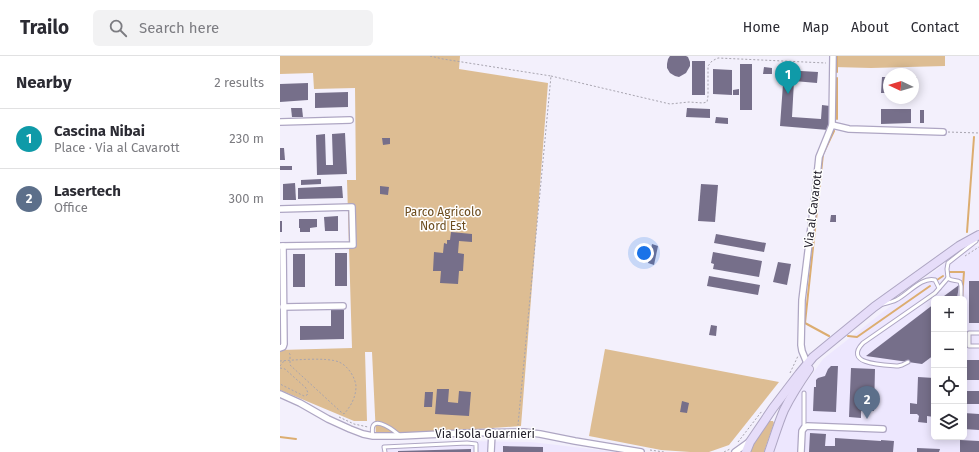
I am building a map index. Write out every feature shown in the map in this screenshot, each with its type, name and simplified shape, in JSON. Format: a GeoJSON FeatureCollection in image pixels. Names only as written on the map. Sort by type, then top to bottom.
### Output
{"type":"FeatureCollection","features":[{"type":"Feature","properties":{"kind":"main road"},"geometry":{"type":"LineString","coordinates":[[746,452],[750,442],[807,363],[874,307],[960,246],[978,239]]}},
{"type":"Feature","properties":{"kind":"main road"},"geometry":{"type":"LineString","coordinates":[[769,452],[790,398],[810,367],[829,344]]}},
{"type":"Feature","properties":{"kind":"street","name":"Via al Cavarott"},"geometry":{"type":"LineString","coordinates":[[807,363],[802,351],[801,339],[802,300],[816,195],[819,157],[832,125],[833,56]]}},
{"type":"Feature","properties":{"kind":"street"},"geometry":{"type":"LineString","coordinates":[[280,122],[350,120]]}},
{"type":"Feature","properties":{"kind":"street"},"geometry":{"type":"LineString","coordinates":[[832,125],[849,129],[943,132]]}},
{"type":"Feature","properties":{"kind":"street"},"geometry":{"type":"LineString","coordinates":[[280,209],[352,207],[352,246],[282,246],[284,344],[282,348]]}},
{"type":"Feature","properties":{"kind":"street"},"geometry":{"type":"LineString","coordinates":[[283,307],[343,306]]}},
{"type":"Feature","properties":{"kind":"street","name":"Via Isola Guarnieri"},"geometry":{"type":"LineString","coordinates":[[280,394],[350,430],[373,436],[518,432],[540,434],[641,452]]}},
{"type":"Feature","properties":{"kind":"street"},"geometry":{"type":"LineString","coordinates":[[801,452],[802,431],[807,426],[884,429]]}},
{"type":"Feature","properties":{"kind":"street"},"geometry":{"type":"LineString","coordinates":[[491,452],[492,432]]}},
{"type":"Feature","properties":{"kind":"street"},"geometry":{"type":"LineString","coordinates":[[734,450],[750,442]]}},
{"type":"Feature","properties":{"kind":"lane"},"geometry":{"type":"LineString","coordinates":[[908,362],[898,366],[868,363],[860,359],[858,356],[858,350],[863,343],[927,299],[940,288],[948,278],[948,263],[978,239]]}},
{"type":"Feature","properties":{"kind":"lane"},"geometry":{"type":"LineString","coordinates":[[948,278],[960,282],[961,296]]}},
{"type":"Feature","properties":{"kind":"lane"},"geometry":{"type":"LineString","coordinates":[[874,307],[895,300],[923,281],[931,279],[935,280],[940,288]]}},
{"type":"Feature","properties":{"kind":"lane"},"geometry":{"type":"LineString","coordinates":[[979,333],[969,333],[969,346],[979,346]]}},
{"type":"Feature","properties":{"kind":"lane"},"geometry":{"type":"LineString","coordinates":[[804,393],[804,428]]}},
{"type":"Feature","properties":{"kind":"lane"},"geometry":{"type":"LineString","coordinates":[[373,436],[372,431],[374,424],[378,423],[385,425],[400,436]]}},
{"type":"Feature","properties":{"kind":"lane"},"geometry":{"type":"LineString","coordinates":[[385,452],[384,447],[467,443],[476,444],[476,452]]}},
{"type":"Feature","properties":{"kind":"path"},"geometry":{"type":"LineString","coordinates":[[430,56],[551,76],[670,104],[707,102],[708,66],[712,61],[718,58],[833,64]]}},
{"type":"Feature","properties":{"kind":"path"},"geometry":{"type":"LineString","coordinates":[[518,432],[551,76]]}},
{"type":"Feature","properties":{"kind":"path"},"geometry":{"type":"LineString","coordinates":[[943,132],[979,132]]}},
{"type":"Feature","properties":{"kind":"path"},"geometry":{"type":"LineString","coordinates":[[280,361],[290,361],[331,360],[345,366],[356,382],[355,396],[348,409],[344,414],[341,412],[290,365],[290,361],[290,354],[282,348]]}},
{"type":"Feature","properties":{"kind":"path"},"geometry":{"type":"LineString","coordinates":[[790,374],[796,359],[802,351]]}},
{"type":"Feature","properties":{"kind":"path"},"geometry":{"type":"LineString","coordinates":[[280,384],[304,396],[308,393],[306,388],[285,369],[280,367],[284,361]]}},
{"type":"Feature","properties":{"kind":"path"},"geometry":{"type":"LineString","coordinates":[[737,443],[761,412]]}},
{"type":"Feature","properties":{"kind":"path"},"geometry":{"type":"LineString","coordinates":[[650,450],[664,452]]}},
{"type":"Feature","properties":{"kind":"path"},"geometry":{"type":"LineString","coordinates":[[724,452],[734,450]]}},
{"type":"Feature","properties":{"kind":"shaded area"},"geometry":{"type":"Polygon","coordinates":[[[967,246],[979,246],[979,452],[743,452],[783,422],[796,397],[823,359],[967,246]]]}},
{"type":"Feature","properties":{"kind":"shaded area"},"geometry":{"type":"Polygon","coordinates":[[[466,441],[531,442],[617,452],[381,452],[382,446],[466,441]]]}},
{"type":"Feature","properties":{"kind":"green space","name":"Parco Agricolo Nord Est"},"geometry":{"type":"Polygon","coordinates":[[[280,56],[460,56],[459,69],[548,83],[521,426],[376,436],[372,352],[365,352],[367,421],[354,421],[280,390],[280,350],[352,348],[347,180],[356,180],[355,88],[314,89],[313,73],[280,74],[280,56]]]}},
{"type":"Feature","properties":{"kind":"green space"},"geometry":{"type":"Polygon","coordinates":[[[834,56],[945,56],[945,66],[871,68],[834,67],[834,56]]]}},
{"type":"Feature","properties":{"kind":"green space"},"geometry":{"type":"Polygon","coordinates":[[[605,349],[779,382],[729,445],[709,452],[661,450],[589,436],[605,349]]]}},
{"type":"Feature","properties":{"kind":"green space"},"geometry":{"type":"Polygon","coordinates":[[[769,421],[773,421],[774,423],[764,452],[746,452],[769,421]]]}},
{"type":"Feature","properties":{"kind":"building"},"geometry":{"type":"Polygon","coordinates":[[[670,56],[688,57],[690,66],[686,73],[679,77],[670,73],[667,68],[667,64],[670,56]]]}},
{"type":"Feature","properties":{"kind":"building"},"geometry":{"type":"Polygon","coordinates":[[[692,61],[705,61],[705,95],[692,95],[692,61]]]}},
{"type":"Feature","properties":{"kind":"building"},"geometry":{"type":"Polygon","coordinates":[[[740,64],[752,64],[752,110],[740,110],[740,64]]]}},
{"type":"Feature","properties":{"kind":"building"},"geometry":{"type":"Polygon","coordinates":[[[764,67],[772,68],[772,74],[763,74],[764,67]]]}},
{"type":"Feature","properties":{"kind":"building"},"geometry":{"type":"Polygon","coordinates":[[[713,69],[732,70],[732,95],[713,94],[713,69]]]}},
{"type":"Feature","properties":{"kind":"building"},"geometry":{"type":"Polygon","coordinates":[[[784,70],[818,72],[817,83],[794,81],[792,117],[821,119],[822,105],[830,106],[828,130],[780,126],[784,70]]]}},
{"type":"Feature","properties":{"kind":"building"},"geometry":{"type":"Polygon","coordinates":[[[882,77],[883,77],[883,93],[881,93],[882,77]]]}},
{"type":"Feature","properties":{"kind":"building"},"geometry":{"type":"Polygon","coordinates":[[[308,83],[308,100],[280,102],[280,84],[308,83]]]}},
{"type":"Feature","properties":{"kind":"building"},"geometry":{"type":"Polygon","coordinates":[[[739,89],[739,95],[733,95],[733,90],[739,89]]]}},
{"type":"Feature","properties":{"kind":"building"},"geometry":{"type":"Polygon","coordinates":[[[348,92],[348,107],[315,108],[315,93],[348,92]]]}},
{"type":"Feature","properties":{"kind":"building"},"geometry":{"type":"Polygon","coordinates":[[[291,108],[302,108],[303,117],[292,117],[291,108]]]}},
{"type":"Feature","properties":{"kind":"building"},"geometry":{"type":"Polygon","coordinates":[[[687,108],[710,109],[710,118],[686,117],[687,108]]]}},
{"type":"Feature","properties":{"kind":"building"},"geometry":{"type":"Polygon","coordinates":[[[881,109],[911,109],[911,123],[881,124],[881,109]]]}},
{"type":"Feature","properties":{"kind":"building"},"geometry":{"type":"Polygon","coordinates":[[[920,110],[924,110],[924,123],[920,123],[920,110]]]}},
{"type":"Feature","properties":{"kind":"building"},"geometry":{"type":"Polygon","coordinates":[[[716,117],[728,118],[728,124],[715,123],[716,117]]]}},
{"type":"Feature","properties":{"kind":"building"},"geometry":{"type":"Polygon","coordinates":[[[345,133],[347,174],[317,175],[316,135],[325,134],[326,165],[333,165],[332,134],[345,133]]]}},
{"type":"Feature","properties":{"kind":"building"},"geometry":{"type":"Polygon","coordinates":[[[382,138],[390,138],[390,144],[383,145],[382,138]]]}},
{"type":"Feature","properties":{"kind":"building"},"geometry":{"type":"Polygon","coordinates":[[[280,148],[284,148],[285,160],[280,160],[280,148]]]}},
{"type":"Feature","properties":{"kind":"building"},"geometry":{"type":"Polygon","coordinates":[[[280,166],[292,166],[292,170],[280,170],[280,166]]]}},
{"type":"Feature","properties":{"kind":"building"},"geometry":{"type":"Polygon","coordinates":[[[321,179],[321,184],[301,185],[301,180],[321,179]]]}},
{"type":"Feature","properties":{"kind":"building"},"geometry":{"type":"Polygon","coordinates":[[[295,183],[296,200],[283,200],[283,184],[295,183]]]}},
{"type":"Feature","properties":{"kind":"building"},"geometry":{"type":"Polygon","coordinates":[[[701,184],[718,185],[715,222],[698,221],[701,184]]]}},
{"type":"Feature","properties":{"kind":"building"},"geometry":{"type":"Polygon","coordinates":[[[342,186],[343,198],[298,199],[298,188],[342,186]]]}},
{"type":"Feature","properties":{"kind":"building"},"geometry":{"type":"Polygon","coordinates":[[[380,186],[389,187],[388,195],[380,194],[380,186]]]}},
{"type":"Feature","properties":{"kind":"building"},"geometry":{"type":"Polygon","coordinates":[[[831,215],[836,215],[836,222],[830,222],[831,215]]]}},
{"type":"Feature","properties":{"kind":"building"},"geometry":{"type":"Polygon","coordinates":[[[338,216],[338,231],[325,231],[324,217],[338,216]]]}},
{"type":"Feature","properties":{"kind":"building"},"geometry":{"type":"Polygon","coordinates":[[[299,219],[317,219],[317,227],[310,228],[310,232],[300,232],[299,219]]]}},
{"type":"Feature","properties":{"kind":"building"},"geometry":{"type":"Polygon","coordinates":[[[280,221],[282,221],[282,232],[280,232],[280,221]]]}},
{"type":"Feature","properties":{"kind":"building"},"geometry":{"type":"Polygon","coordinates":[[[451,232],[472,234],[472,242],[459,241],[458,253],[464,254],[463,271],[459,271],[458,284],[440,283],[441,271],[433,271],[434,252],[443,253],[444,243],[447,244],[447,240],[450,240],[451,232]]]}},
{"type":"Feature","properties":{"kind":"building"},"geometry":{"type":"Polygon","coordinates":[[[716,234],[766,243],[764,252],[714,243],[716,234]]]}},
{"type":"Feature","properties":{"kind":"building"},"geometry":{"type":"Polygon","coordinates":[[[652,244],[658,246],[654,265],[648,263],[652,244]]]}},
{"type":"Feature","properties":{"kind":"building"},"geometry":{"type":"Polygon","coordinates":[[[713,252],[762,261],[759,277],[713,269],[714,264],[711,263],[713,252]]]}},
{"type":"Feature","properties":{"kind":"building"},"geometry":{"type":"Polygon","coordinates":[[[335,253],[347,253],[347,286],[335,286],[335,253]]]}},
{"type":"Feature","properties":{"kind":"building"},"geometry":{"type":"Polygon","coordinates":[[[293,254],[305,254],[305,287],[293,287],[293,254]]]}},
{"type":"Feature","properties":{"kind":"building"},"geometry":{"type":"Polygon","coordinates":[[[778,262],[791,264],[787,285],[773,282],[778,262]]]}},
{"type":"Feature","properties":{"kind":"building"},"geometry":{"type":"Polygon","coordinates":[[[709,276],[760,285],[758,295],[707,286],[709,276]]]}},
{"type":"Feature","properties":{"kind":"building"},"geometry":{"type":"Polygon","coordinates":[[[969,281],[979,281],[979,323],[969,323],[969,281]]]}},
{"type":"Feature","properties":{"kind":"building"},"geometry":{"type":"Polygon","coordinates":[[[959,285],[957,296],[944,296],[959,285]]]}},
{"type":"Feature","properties":{"kind":"building"},"geometry":{"type":"Polygon","coordinates":[[[931,306],[931,357],[922,364],[866,356],[931,306]]]}},
{"type":"Feature","properties":{"kind":"building"},"geometry":{"type":"Polygon","coordinates":[[[331,310],[344,310],[344,339],[300,340],[300,326],[331,326],[331,310]]]}},
{"type":"Feature","properties":{"kind":"building"},"geometry":{"type":"Polygon","coordinates":[[[711,325],[717,326],[716,336],[709,335],[711,325]]]}},
{"type":"Feature","properties":{"kind":"building"},"geometry":{"type":"Polygon","coordinates":[[[967,360],[979,360],[979,380],[967,380],[967,360]]]}},
{"type":"Feature","properties":{"kind":"building"},"geometry":{"type":"Polygon","coordinates":[[[831,366],[838,366],[836,412],[813,411],[814,387],[816,387],[816,380],[825,376],[831,366]]]}},
{"type":"Feature","properties":{"kind":"building"},"geometry":{"type":"Polygon","coordinates":[[[851,368],[875,369],[874,411],[861,411],[861,418],[849,417],[851,368]]]}},
{"type":"Feature","properties":{"kind":"building"},"geometry":{"type":"Polygon","coordinates":[[[918,377],[931,378],[931,417],[927,416],[927,423],[918,422],[919,416],[917,414],[910,414],[910,403],[917,404],[918,377]]]}},
{"type":"Feature","properties":{"kind":"building"},"geometry":{"type":"Polygon","coordinates":[[[437,389],[449,389],[448,402],[458,403],[459,391],[471,392],[469,416],[435,414],[437,389]]]}},
{"type":"Feature","properties":{"kind":"building"},"geometry":{"type":"Polygon","coordinates":[[[967,391],[979,391],[979,404],[967,404],[967,391]]]}},
{"type":"Feature","properties":{"kind":"building"},"geometry":{"type":"Polygon","coordinates":[[[425,392],[433,392],[432,407],[424,407],[425,392]]]}},
{"type":"Feature","properties":{"kind":"building"},"geometry":{"type":"Polygon","coordinates":[[[682,401],[689,403],[687,413],[680,412],[682,401]]]}},
{"type":"Feature","properties":{"kind":"building"},"geometry":{"type":"Polygon","coordinates":[[[967,413],[979,414],[979,430],[967,429],[967,413]]]}},
{"type":"Feature","properties":{"kind":"building"},"geometry":{"type":"Polygon","coordinates":[[[810,433],[826,434],[825,446],[835,446],[835,438],[894,441],[893,452],[809,452],[810,433]]]}},
{"type":"Feature","properties":{"kind":"building"},"geometry":{"type":"Polygon","coordinates":[[[960,440],[979,441],[979,452],[960,452],[960,440]]]}},
{"type":"Feature","properties":{"kind":"building"},"geometry":{"type":"Polygon","coordinates":[[[503,446],[543,447],[543,452],[503,452],[503,446]]]}},
{"type":"Feature","properties":{"kind":"building"},"geometry":{"type":"Polygon","coordinates":[[[917,448],[940,449],[939,452],[917,452],[917,448]]]}},
{"type":"Feature","properties":{"kind":"building"},"geometry":{"type":"Polygon","coordinates":[[[471,449],[471,452],[398,452],[398,451],[471,449]]]}},
{"type":"Feature","properties":{"kind":"waterway"},"geometry":{"type":"LineString","coordinates":[[837,56],[837,72]]}},
{"type":"Feature","properties":{"kind":"waterway"},"geometry":{"type":"LineString","coordinates":[[837,78],[837,119]]}},
{"type":"Feature","properties":{"kind":"waterway"},"geometry":{"type":"LineString","coordinates":[[829,336],[805,323],[823,154],[834,131]]}},
{"type":"Feature","properties":{"kind":"waterway"},"geometry":{"type":"LineString","coordinates":[[967,232],[974,137]]}},
{"type":"Feature","properties":{"kind":"waterway"},"geometry":{"type":"LineString","coordinates":[[949,272],[964,272],[962,296]]}},
{"type":"Feature","properties":{"kind":"waterway"},"geometry":{"type":"LineString","coordinates":[[937,280],[943,276]]}},
{"type":"Feature","properties":{"kind":"waterway"},"geometry":{"type":"LineString","coordinates":[[848,336],[857,337],[930,286]]}},
{"type":"Feature","properties":{"kind":"waterway"},"geometry":{"type":"LineString","coordinates":[[280,437],[296,439]]}},
{"type":"Feature","properties":{"kind":"place","name":"Cascina Nibai"},"geometry":{"type":"Point","coordinates":[788,94]}},
{"type":"Feature","properties":{"kind":"place","name":"Lasertech"},"geometry":{"type":"Point","coordinates":[867,419]}}]}
